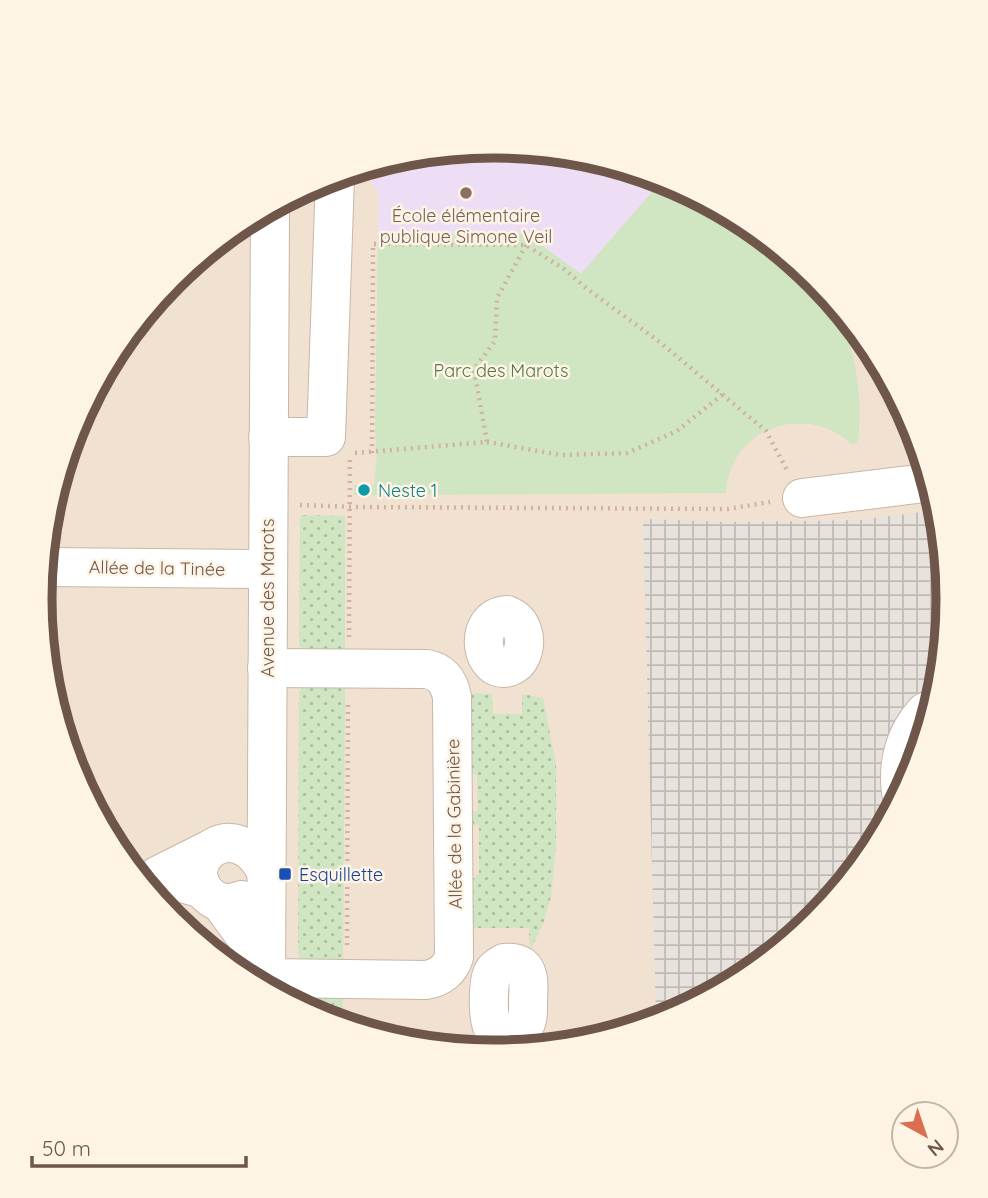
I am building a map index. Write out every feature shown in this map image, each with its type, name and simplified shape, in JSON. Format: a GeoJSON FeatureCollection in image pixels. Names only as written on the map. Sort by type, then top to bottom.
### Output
{"type":"FeatureCollection","features":[{"type":"Feature","properties":{"kind":"street"},"geometry":{"type":"LineString","coordinates":[[268,437],[326,437],[335,187]]}},
{"type":"Feature","properties":{"kind":"street","name":"Avenue des Marots"},"geometry":{"type":"LineString","coordinates":[[266,977],[270,219]]}},
{"type":"Feature","properties":{"kind":"street"},"geometry":{"type":"LineString","coordinates":[[802,498],[920,484]]}},
{"type":"Feature","properties":{"kind":"street","name":"Allée de la Tinée"},"geometry":{"type":"LineString","coordinates":[[53,567],[267,569]]}},
{"type":"Feature","properties":{"kind":"street"},"geometry":{"type":"LineString","coordinates":[[267,668],[427,669],[441,675],[448,683],[487,658]]}},
{"type":"Feature","properties":{"kind":"street","name":"Allée de la Gabinière"},"geometry":{"type":"LineString","coordinates":[[448,683],[452,697],[455,951],[451,966]]}},
{"type":"Feature","properties":{"kind":"street"},"geometry":{"type":"LineString","coordinates":[[900,773],[903,750],[917,724]]}},
{"type":"Feature","properties":{"kind":"street"},"geometry":{"type":"LineString","coordinates":[[264,975],[245,936],[199,880],[199,869],[202,859],[246,810],[267,769]]}},
{"type":"Feature","properties":{"kind":"street"},"geometry":{"type":"LineString","coordinates":[[151,877],[213,847],[239,844],[261,861],[266,875],[250,896],[230,904],[151,877]]}},
{"type":"Feature","properties":{"kind":"street"},"geometry":{"type":"LineString","coordinates":[[271,980],[432,979],[451,966],[490,983]]}},
{"type":"Feature","properties":{"kind":"path"},"geometry":{"type":"LineString","coordinates":[[268,505],[728,509],[802,498],[766,431],[661,343],[564,269],[526,245],[373,244],[372,453]]}},
{"type":"Feature","properties":{"kind":"path"},"geometry":{"type":"LineString","coordinates":[[487,442],[474,369],[495,341],[497,298],[526,245]]}},
{"type":"Feature","properties":{"kind":"path"},"geometry":{"type":"LineString","coordinates":[[346,1015],[350,453],[487,442],[561,455],[627,453],[677,431],[723,394]]}},
{"type":"Feature","properties":{"kind":"shaded area"},"geometry":{"type":"Polygon","coordinates":[[[465,158],[523,158],[608,173],[663,191],[689,203],[739,232],[785,267],[844,330],[876,378],[902,430],[927,512],[858,520],[644,520],[656,1010],[608,1025],[552,1037],[465,1040],[408,1032],[325,1007],[273,981],[203,931],[144,868],[98,794],[76,741],[68,713],[53,628],[56,541],[76,457],[112,378],[162,308],[225,249],[299,203],[352,181],[408,166],[465,158]]]}},
{"type":"Feature","properties":{"kind":"shaded area"},"geometry":{"type":"Polygon","coordinates":[[[465,158],[552,161],[608,173],[655,188],[581,274],[526,234],[378,235],[378,192],[367,177],[408,166],[465,158]]]}},
{"type":"Feature","properties":{"kind":"shaded area"},"geometry":{"type":"Polygon","coordinates":[[[927,511],[932,541],[936,599],[932,657],[920,713],[902,768],[861,844],[826,890],[806,911],[785,931],[739,966],[689,995],[656,1010],[643,519],[728,522],[858,520],[927,511]]]}},
{"type":"Feature","properties":{"kind":"green space","name":"Parc des Marots"},"geometry":{"type":"Polygon","coordinates":[[[655,188],[718,219],[785,267],[845,331],[857,376],[858,443],[851,444],[823,427],[791,424],[775,427],[747,444],[737,457],[729,474],[726,493],[354,495],[354,485],[374,485],[377,453],[375,431],[378,235],[526,234],[581,274],[655,188]]]}},
{"type":"Feature","properties":{"kind":"green space"},"geometry":{"type":"Polygon","coordinates":[[[300,515],[345,516],[345,660],[301,650],[299,644],[300,515]]]}},
{"type":"Feature","properties":{"kind":"green space"},"geometry":{"type":"Polygon","coordinates":[[[345,678],[343,971],[301,961],[298,952],[299,693],[302,687],[345,678]]]}},
{"type":"Feature","properties":{"kind":"green space"},"geometry":{"type":"Polygon","coordinates":[[[470,694],[492,694],[493,714],[522,714],[522,694],[543,698],[556,765],[556,845],[551,897],[543,924],[530,951],[529,928],[472,928],[468,878],[474,878],[479,873],[479,825],[468,825],[467,812],[478,811],[477,775],[467,772],[470,694]]]}},
{"type":"Feature","properties":{"kind":"green space"},"geometry":{"type":"Polygon","coordinates":[[[343,990],[342,1013],[325,1007],[304,997],[343,990]]]}},
{"type":"Feature","properties":{"kind":"place","name":"École élémentaire publique Simone Veil"},"geometry":{"type":"Point","coordinates":[466,193]}},
{"type":"Feature","properties":{"kind":"place","name":"Neste 1"},"geometry":{"type":"Point","coordinates":[364,490]}},
{"type":"Feature","properties":{"kind":"place","name":"Esquillette"},"geometry":{"type":"Point","coordinates":[285,874]}}]}
